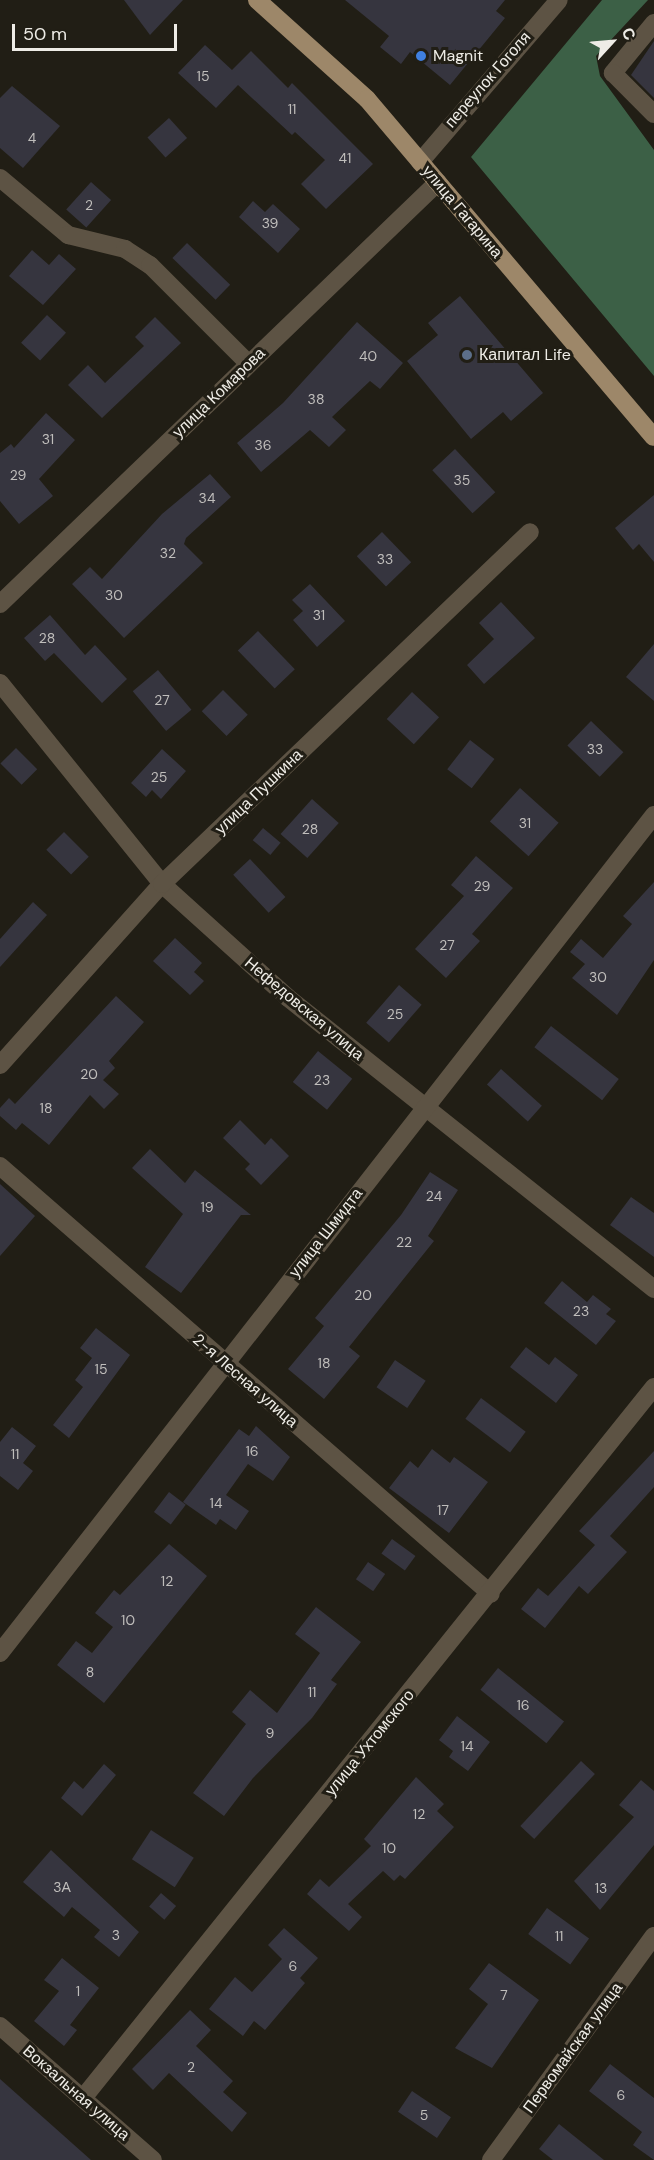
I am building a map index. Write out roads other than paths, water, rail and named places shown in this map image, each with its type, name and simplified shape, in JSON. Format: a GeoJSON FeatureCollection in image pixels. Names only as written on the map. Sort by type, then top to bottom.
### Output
{"type":"FeatureCollection","features":[{"type":"Feature","properties":{"kind":"main road","name":"улица Гагарина"},"geometry":{"type":"LineString","coordinates":[[257,0],[367,99],[654,437]]}},
{"type":"Feature","properties":{"kind":"street","name":"переулок Гоголя"},"geometry":{"type":"LineString","coordinates":[[420,162],[559,0]]}},
{"type":"Feature","properties":{"kind":"street"},"geometry":{"type":"LineString","coordinates":[[654,23],[613,73],[654,114]]}},
{"type":"Feature","properties":{"kind":"street"},"geometry":{"type":"LineString","coordinates":[[0,178],[68,235],[125,249],[150,265],[249,364]]}},
{"type":"Feature","properties":{"kind":"street","name":"улица Комарова"},"geometry":{"type":"LineString","coordinates":[[0,604],[438,182]]}},
{"type":"Feature","properties":{"kind":"street","name":"улица Пушкина"},"geometry":{"type":"LineString","coordinates":[[0,1065],[162,885],[530,532]]}},
{"type":"Feature","properties":{"kind":"street","name":"Нефедовская улица"},"geometry":{"type":"LineString","coordinates":[[0,683],[162,885],[287,997],[654,1289]]}},
{"type":"Feature","properties":{"kind":"street","name":"улица Шмидта"},"geometry":{"type":"LineString","coordinates":[[0,1653],[654,814]]}},
{"type":"Feature","properties":{"kind":"street","name":"2-я Лесная улица"},"geometry":{"type":"LineString","coordinates":[[0,1166],[491,1594]]}},
{"type":"Feature","properties":{"kind":"street","name":"улица Ухтомского"},"geometry":{"type":"LineString","coordinates":[[83,2098],[491,1594],[654,1387]]}},
{"type":"Feature","properties":{"kind":"street","name":"Первомайская улица"},"geometry":{"type":"LineString","coordinates":[[491,2160],[654,1936]]}},
{"type":"Feature","properties":{"kind":"street","name":"Вокзальная улица"},"geometry":{"type":"LineString","coordinates":[[0,2026],[153,2160]]}},
{"type":"Feature","properties":{"kind":"place","name":"Magnit"},"geometry":{"type":"Point","coordinates":[421,56]}},
{"type":"Feature","properties":{"kind":"place","name":"Капитал Life"},"geometry":{"type":"Point","coordinates":[467,355]}}]}
